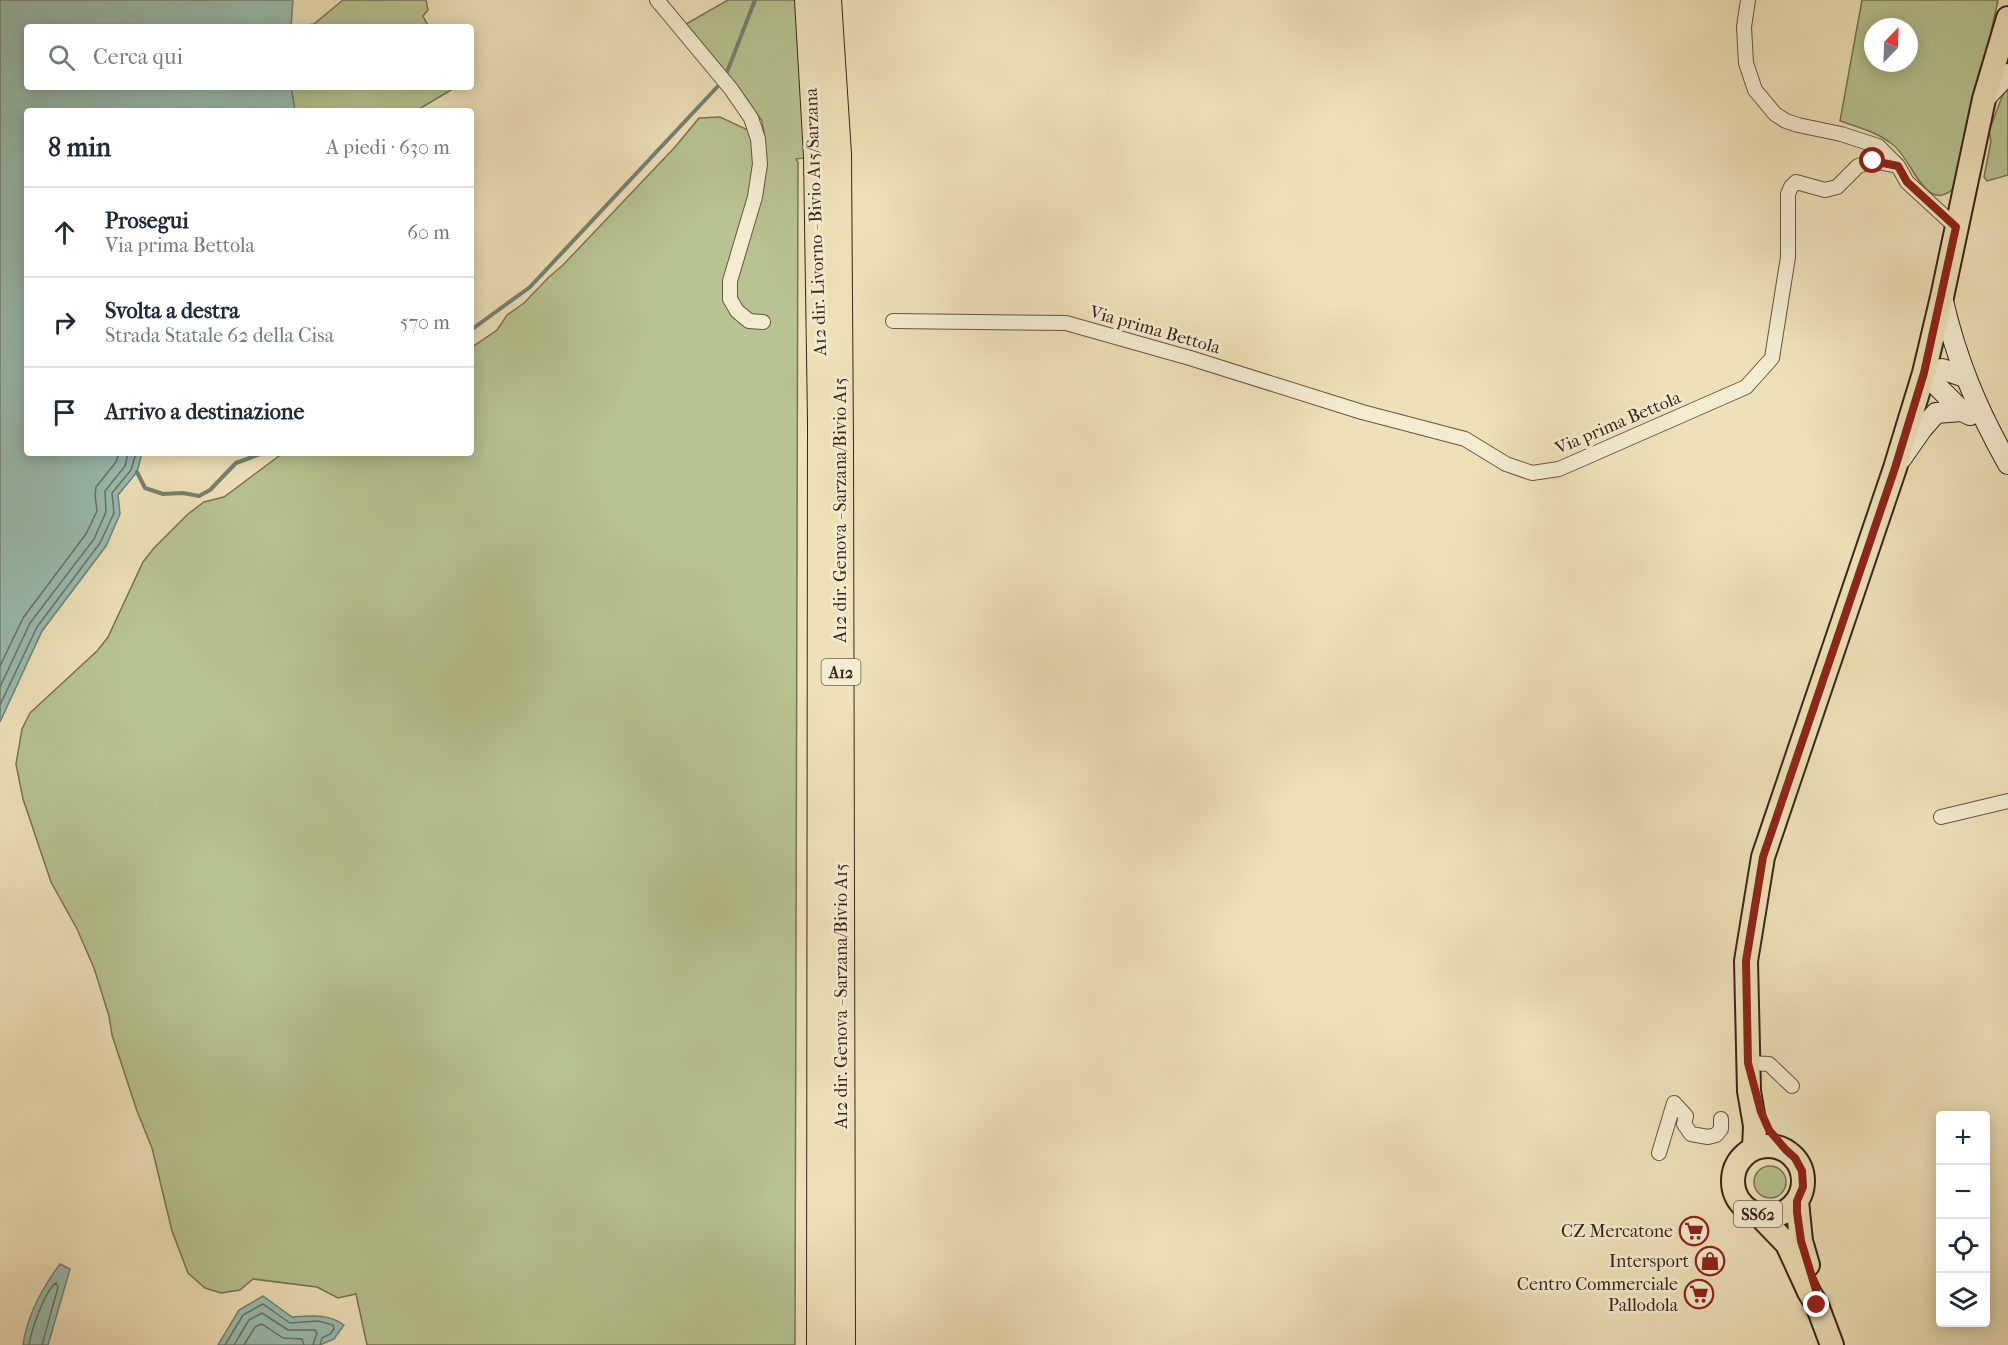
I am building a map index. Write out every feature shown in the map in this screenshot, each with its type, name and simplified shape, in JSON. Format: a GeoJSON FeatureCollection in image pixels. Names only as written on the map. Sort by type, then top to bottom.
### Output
{"type":"FeatureCollection","features":[{"type":"Feature","properties":{"kind":"highway","name":"A12 dir. Livorno - Bivio A15/Sarzana"},"geometry":{"type":"LineString","coordinates":[[808,0],[817,156],[821,421],[820,1345]]}},
{"type":"Feature","properties":{"kind":"highway","name":"A12 dir. Genova - Sarzana/Bivio A15"},"geometry":{"type":"LineString","coordinates":[[828,0],[838,154],[842,1345]]}},
{"type":"Feature","properties":{"kind":"main road","name":"SS62"},"geometry":{"type":"LineString","coordinates":[[1832,1345],[1817,1305],[1787,1244],[1759,1215],[1742,1204],[1733,1186],[1733,1176],[1739,1161],[1748,1151],[1754,1149],[1755,1126],[1749,1091],[1746,961],[1763,857],[1895,468],[1924,373],[1984,99],[2008,18]]}},
{"type":"Feature","properties":{"kind":"main road","name":"SS62"},"geometry":{"type":"LineString","coordinates":[[1748,1063],[1762,1115],[1769,1130],[1795,1158],[1802,1171],[1803,1187],[1797,1201],[1784,1212],[1776,1215],[1759,1215]]}},
{"type":"Feature","properties":{"kind":"main road"},"geometry":{"type":"LineString","coordinates":[[1754,1149],[1769,1146],[1786,1150]]}},
{"type":"Feature","properties":{"kind":"main road","name":"SS62"},"geometry":{"type":"LineString","coordinates":[[1797,1201],[1801,1241],[1816,1290],[1817,1305]]}},
{"type":"Feature","properties":{"kind":"street"},"geometry":{"type":"LineString","coordinates":[[657,0],[731,89],[751,118],[758,140],[760,164],[756,197],[730,281],[730,299],[737,311],[749,321],[763,322]]}},
{"type":"Feature","properties":{"kind":"street"},"geometry":{"type":"LineString","coordinates":[[1748,0],[1744,27],[1746,63],[1755,90],[1775,114],[1786,121],[1878,146],[1898,166],[1907,182],[1956,227]]}},
{"type":"Feature","properties":{"kind":"street"},"geometry":{"type":"LineString","coordinates":[[1984,99],[2008,74]]}},
{"type":"Feature","properties":{"kind":"street","name":"Via prima Bettola"},"geometry":{"type":"LineString","coordinates":[[893,321],[1066,323],[1190,358],[1362,412],[1465,439],[1506,464],[1532,473],[1559,469],[1746,387],[1772,358],[1788,257],[1788,194],[1791,187],[1796,182],[1825,190],[1837,187],[1858,166],[1873,161],[1898,166]]}},
{"type":"Feature","properties":{"kind":"street"},"geometry":{"type":"LineString","coordinates":[[1942,297],[1951,335],[1965,377],[1984,423],[2008,464]]}},
{"type":"Feature","properties":{"kind":"street"},"geometry":{"type":"LineString","coordinates":[[1924,373],[1942,369],[1965,377]]}},
{"type":"Feature","properties":{"kind":"street"},"geometry":{"type":"LineString","coordinates":[[1924,373],[1962,411],[1984,423]]}},
{"type":"Feature","properties":{"kind":"street"},"geometry":{"type":"LineString","coordinates":[[1895,468],[1936,413],[1962,411]]}},
{"type":"Feature","properties":{"kind":"street"},"geometry":{"type":"LineString","coordinates":[[1941,817],[2008,801]]}},
{"type":"Feature","properties":{"kind":"street"},"geometry":{"type":"LineString","coordinates":[[1748,1063],[1768,1064],[1792,1086]]}},
{"type":"Feature","properties":{"kind":"street"},"geometry":{"type":"LineString","coordinates":[[1659,1153],[1674,1103],[1686,1116],[1684,1124],[1691,1134],[1708,1137],[1716,1135],[1721,1129],[1721,1119]]}},
{"type":"Feature","properties":{"kind":"green space"},"geometry":{"type":"Polygon","coordinates":[[[343,0],[426,0],[428,10],[423,16],[427,24],[314,24],[343,0]]]}},
{"type":"Feature","properties":{"kind":"green space"},"geometry":{"type":"Polygon","coordinates":[[[728,0],[808,0],[817,156],[796,159],[798,162],[795,1345],[367,1345],[356,1294],[338,1298],[317,1287],[253,1279],[240,1290],[221,1293],[205,1288],[188,1273],[172,1231],[152,1148],[112,1035],[109,1016],[94,968],[77,929],[51,882],[23,799],[16,764],[22,729],[30,713],[97,651],[108,637],[143,562],[154,548],[188,514],[204,502],[224,497],[279,456],[474,456],[474,346],[497,330],[507,315],[524,303],[563,265],[675,147],[699,118],[720,117],[765,138],[762,121],[739,88],[686,24],[728,0]]]}},
{"type":"Feature","properties":{"kind":"green space"},"geometry":{"type":"Polygon","coordinates":[[[1862,0],[1998,0],[1958,184],[1947,193],[1937,195],[1929,191],[1900,151],[1880,136],[1840,121],[1862,0]]]}},
{"type":"Feature","properties":{"kind":"green space"},"geometry":{"type":"Polygon","coordinates":[[[2008,81],[2008,175],[1987,181],[1984,177],[1991,141],[1989,131],[2008,81]]]}},
{"type":"Feature","properties":{"kind":"green space"},"geometry":{"type":"Polygon","coordinates":[[[292,90],[451,90],[421,108],[294,108],[292,90]]]}},
{"type":"Feature","properties":{"kind":"green space"},"geometry":{"type":"Polygon","coordinates":[[[1770,1166],[1781,1171],[1786,1182],[1781,1193],[1770,1198],[1759,1193],[1754,1182],[1759,1171],[1770,1166]]]}},
{"type":"Feature","properties":{"kind":"water"},"geometry":{"type":"Polygon","coordinates":[[[0,0],[293,0],[291,24],[24,24],[24,90],[292,90],[294,108],[24,108],[24,456],[141,456],[137,472],[118,495],[120,514],[106,546],[42,631],[0,722],[0,0]]]}},
{"type":"Feature","properties":{"kind":"water"},"geometry":{"type":"Polygon","coordinates":[[[60,1264],[70,1269],[48,1345],[23,1345],[28,1323],[37,1302],[60,1264]]]}},
{"type":"Feature","properties":{"kind":"water"},"geometry":{"type":"Polygon","coordinates":[[[263,1296],[292,1317],[325,1317],[344,1325],[334,1339],[320,1345],[218,1345],[239,1310],[263,1296]]]}},
{"type":"Feature","properties":{"kind":"waterway"},"geometry":{"type":"LineString","coordinates":[[727,72],[755,0]]}},
{"type":"Feature","properties":{"kind":"waterway"},"geometry":{"type":"LineString","coordinates":[[474,328],[530,287],[719,85]]}},
{"type":"Feature","properties":{"kind":"waterway"},"geometry":{"type":"LineString","coordinates":[[137,472],[145,488],[163,494],[183,493],[199,496],[210,490],[236,463],[255,456]]}},
{"type":"Feature","properties":{"kind":"place","name":"CZ Mercatone"},"geometry":{"type":"Point","coordinates":[1694,1231]}},
{"type":"Feature","properties":{"kind":"place","name":"Intersport"},"geometry":{"type":"Point","coordinates":[1710,1261]}},
{"type":"Feature","properties":{"kind":"place","name":"Centro Commerciale Pallodola"},"geometry":{"type":"Point","coordinates":[1699,1294]}},
{"type":"Feature","properties":{"kind":"route"},"geometry":{"type":"LineString","coordinates":[[1817,1305],[1816,1290],[1801,1241],[1797,1212],[1797,1201],[1803,1187],[1802,1171],[1795,1158],[1769,1130],[1761,1112],[1748,1063],[1746,961],[1763,857],[1895,468],[1924,373],[1956,227],[1907,182],[1898,166],[1873,161]]}}]}
